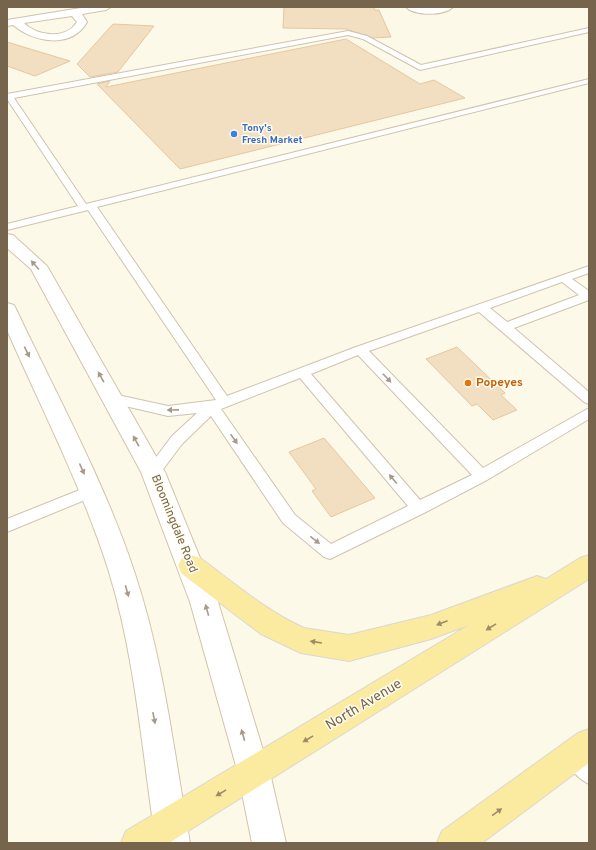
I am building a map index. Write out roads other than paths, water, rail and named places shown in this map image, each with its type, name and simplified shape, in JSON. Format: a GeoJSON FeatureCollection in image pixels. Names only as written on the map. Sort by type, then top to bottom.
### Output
{"type":"FeatureCollection","features":[{"type":"Feature","properties":{"kind":"main road"},"geometry":{"type":"LineString","coordinates":[[191,566],[271,625],[288,634],[300,640],[349,648],[431,627],[586,568]]}},
{"type":"Feature","properties":{"kind":"main road","name":"North Avenue"},"geometry":{"type":"LineString","coordinates":[[138,843],[172,833],[254,773],[586,568]]}},
{"type":"Feature","properties":{"kind":"main road"},"geometry":{"type":"LineString","coordinates":[[464,840],[584,758]]}},
{"type":"Feature","properties":{"kind":"street"},"geometry":{"type":"LineString","coordinates":[[12,23],[106,7]]}},
{"type":"Feature","properties":{"kind":"street"},"geometry":{"type":"LineString","coordinates":[[411,7],[422,10],[437,10],[448,7]]}},
{"type":"Feature","properties":{"kind":"street"},"geometry":{"type":"LineString","coordinates":[[12,23],[33,34],[46,37],[71,34],[80,28],[82,22],[75,12]]}},
{"type":"Feature","properties":{"kind":"street","name":"Bloomingdale Road"},"geometry":{"type":"LineString","coordinates":[[7,239],[38,266],[154,472],[204,602],[254,773],[269,843]]}},
{"type":"Feature","properties":{"kind":"street"},"geometry":{"type":"LineString","coordinates":[[7,309],[92,491],[122,573],[136,622],[155,725],[172,833]]}},
{"type":"Feature","properties":{"kind":"lane"},"geometry":{"type":"LineString","coordinates":[[589,30],[420,68],[365,37],[348,33],[8,96],[87,207],[218,405],[289,519],[330,552],[389,524],[482,476],[589,413]]}},
{"type":"Feature","properties":{"kind":"lane"},"geometry":{"type":"LineString","coordinates":[[7,228],[589,81]]}},
{"type":"Feature","properties":{"kind":"lane"},"geometry":{"type":"LineString","coordinates":[[113,399],[168,411],[218,405],[360,350],[589,269]]}},
{"type":"Feature","properties":{"kind":"lane"},"geometry":{"type":"LineString","coordinates":[[506,327],[588,296],[563,278]]}},
{"type":"Feature","properties":{"kind":"lane"},"geometry":{"type":"LineString","coordinates":[[481,307],[589,399]]}},
{"type":"Feature","properties":{"kind":"lane"},"geometry":{"type":"LineString","coordinates":[[360,350],[482,476]]}},
{"type":"Feature","properties":{"kind":"lane"},"geometry":{"type":"LineString","coordinates":[[302,372],[419,509]]}},
{"type":"Feature","properties":{"kind":"lane"},"geometry":{"type":"LineString","coordinates":[[154,472],[177,440],[218,405]]}},
{"type":"Feature","properties":{"kind":"lane"},"geometry":{"type":"LineString","coordinates":[[7,526],[92,491]]}},
{"type":"Feature","properties":{"kind":"place","name":"Tony's Fresh Market"},"geometry":{"type":"Point","coordinates":[234,134]}},
{"type":"Feature","properties":{"kind":"place","name":"Popeyes"},"geometry":{"type":"Point","coordinates":[468,383]}}]}
